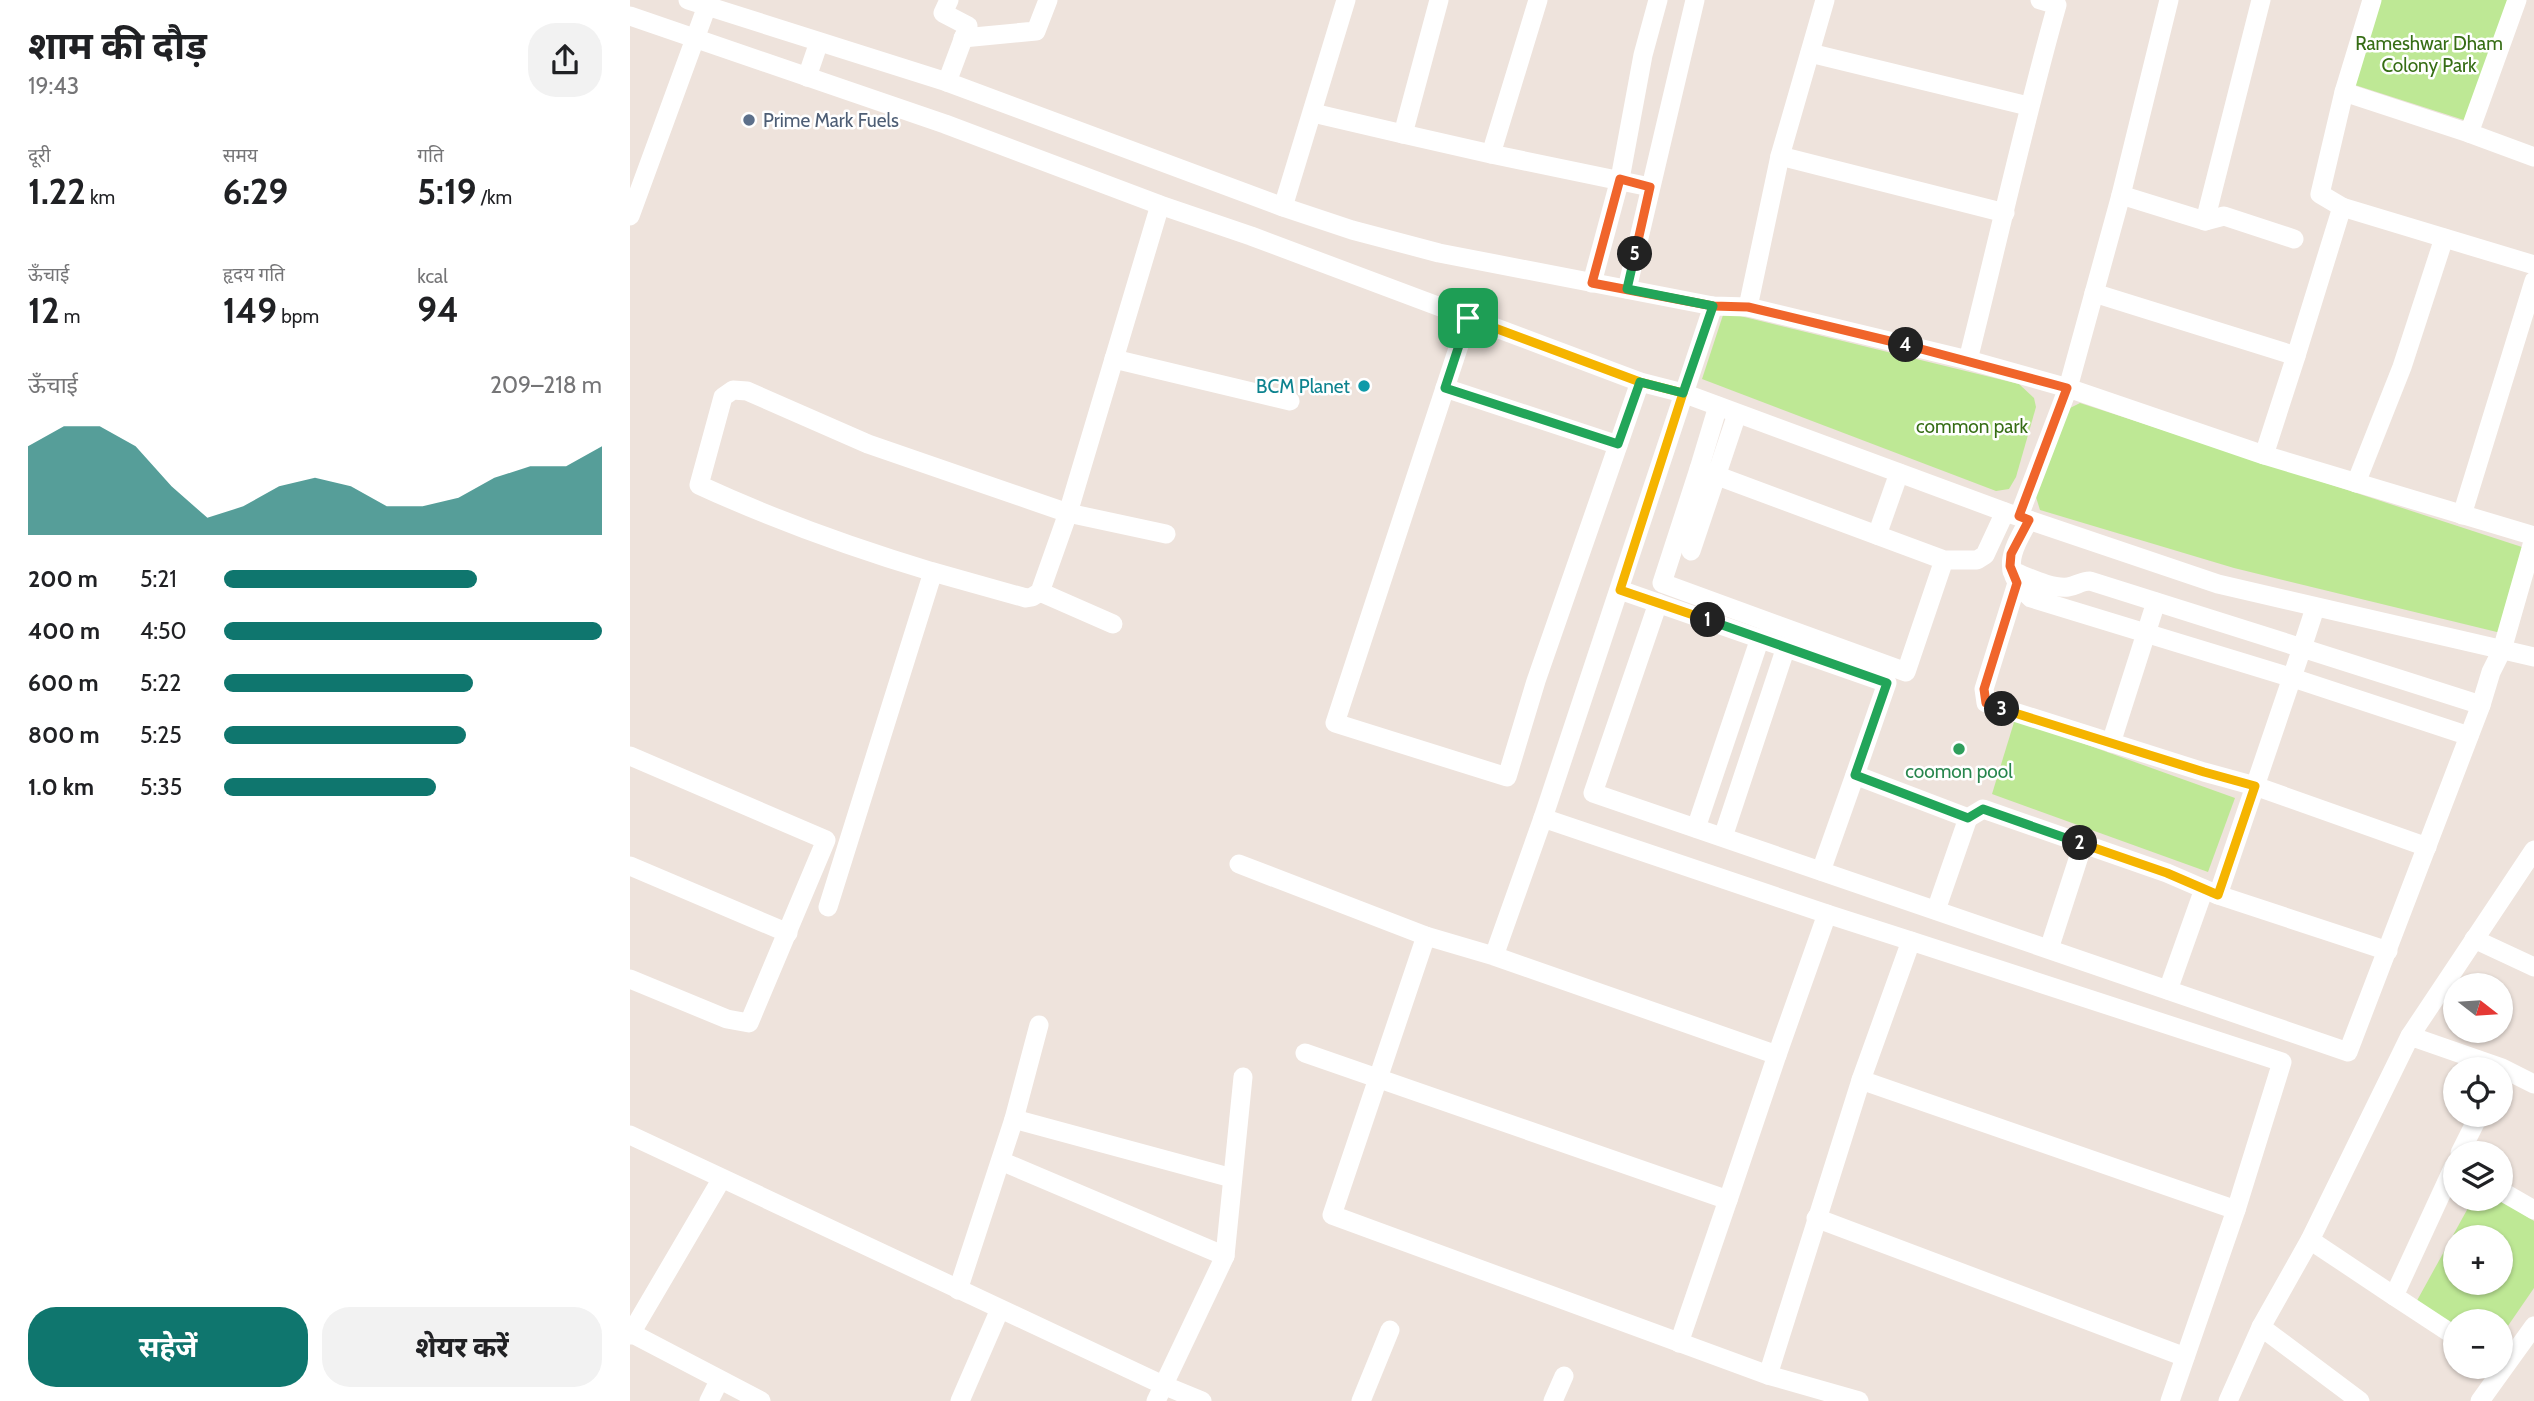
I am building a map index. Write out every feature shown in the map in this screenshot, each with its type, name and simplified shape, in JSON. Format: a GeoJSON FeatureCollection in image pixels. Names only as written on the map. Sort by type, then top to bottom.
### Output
{"type":"FeatureCollection","features":[{"type":"Feature","properties":{"kind":"street"},"geometry":{"type":"LineString","coordinates":[[947,82],[968,26],[943,13],[949,0]]}},
{"type":"Feature","properties":{"kind":"street"},"geometry":{"type":"LineString","coordinates":[[963,38],[1035,32],[1048,0]]}},
{"type":"Feature","properties":{"kind":"street"},"geometry":{"type":"LineString","coordinates":[[1283,207],[1346,0]]}},
{"type":"Feature","properties":{"kind":"street"},"geometry":{"type":"LineString","coordinates":[[1403,134],[1439,0]]}},
{"type":"Feature","properties":{"kind":"street"},"geometry":{"type":"LineString","coordinates":[[1491,154],[1538,0]]}},
{"type":"Feature","properties":{"kind":"street"},"geometry":{"type":"LineString","coordinates":[[1592,283],[1620,179],[1643,55],[1658,0]]}},
{"type":"Feature","properties":{"kind":"street"},"geometry":{"type":"LineString","coordinates":[[1627,289],[1695,0]]}},
{"type":"Feature","properties":{"kind":"street"},"geometry":{"type":"LineString","coordinates":[[1748,307],[1780,156],[1825,0]]}},
{"type":"Feature","properties":{"kind":"street"},"geometry":{"type":"LineString","coordinates":[[1968,360],[2005,213],[2028,106],[2057,5],[2040,0]]}},
{"type":"Feature","properties":{"kind":"street"},"geometry":{"type":"LineString","coordinates":[[2169,0],[2094,293],[2067,388],[2018,516],[2010,566],[2020,589],[2031,598],[2293,678],[2469,736]]}},
{"type":"Feature","properties":{"kind":"street"},"geometry":{"type":"LineString","coordinates":[[2205,221],[2261,0]]}},
{"type":"Feature","properties":{"kind":"street"},"geometry":{"type":"LineString","coordinates":[[2372,0],[2344,92],[2319,194],[2342,207],[2534,265]]}},
{"type":"Feature","properties":{"kind":"street"},"geometry":{"type":"LineString","coordinates":[[2469,133],[2516,0]]}},
{"type":"Feature","properties":{"kind":"street"},"geometry":{"type":"LineString","coordinates":[[630,216],[695,39],[698,3],[947,82],[1352,230],[1439,253],[1592,283],[1713,306],[1748,307],[1968,360],[2067,388],[2264,455],[2534,537],[2502,650],[2491,672],[2481,705],[2348,1052],[1593,793],[1658,603]]}},
{"type":"Feature","properties":{"kind":"street"},"geometry":{"type":"LineString","coordinates":[[630,16],[945,124],[1640,382],[1683,393],[2018,516],[2218,584],[2534,657]]}},
{"type":"Feature","properties":{"kind":"street"},"geometry":{"type":"LineString","coordinates":[[807,77],[819,42]]}},
{"type":"Feature","properties":{"kind":"street"},"geometry":{"type":"LineString","coordinates":[[1810,53],[2028,106]]}},
{"type":"Feature","properties":{"kind":"street"},"geometry":{"type":"LineString","coordinates":[[2344,92],[2534,157]]}},
{"type":"Feature","properties":{"kind":"street"},"geometry":{"type":"LineString","coordinates":[[1313,113],[1650,187]]}},
{"type":"Feature","properties":{"kind":"street"},"geometry":{"type":"LineString","coordinates":[[1780,156],[2005,213]]}},
{"type":"Feature","properties":{"kind":"street"},"geometry":{"type":"LineString","coordinates":[[2120,195],[2205,221],[2224,216],[2294,239]]}},
{"type":"Feature","properties":{"kind":"street"},"geometry":{"type":"LineString","coordinates":[[1160,205],[1068,513],[1040,592],[1032,597],[1026,598],[869,552],[766,516],[699,485],[723,397],[733,390],[747,391],[868,444],[1068,513],[1166,534]]}},
{"type":"Feature","properties":{"kind":"street"},"geometry":{"type":"LineString","coordinates":[[2264,455],[2342,207]]}},
{"type":"Feature","properties":{"kind":"street"},"geometry":{"type":"LineString","coordinates":[[2356,483],[2402,367],[2444,238]]}},
{"type":"Feature","properties":{"kind":"street"},"geometry":{"type":"LineString","coordinates":[[2462,514],[2534,281]]}},
{"type":"Feature","properties":{"kind":"street"},"geometry":{"type":"LineString","coordinates":[[2094,293],[2296,356]]}},
{"type":"Feature","properties":{"kind":"street"},"geometry":{"type":"LineString","coordinates":[[1494,956],[1620,590],[1713,306]]}},
{"type":"Feature","properties":{"kind":"street"},"geometry":{"type":"LineString","coordinates":[[1468,318],[1335,723],[1507,777],[1536,681],[1640,382]]}},
{"type":"Feature","properties":{"kind":"street"},"geometry":{"type":"LineString","coordinates":[[1114,359],[1290,401]]}},
{"type":"Feature","properties":{"kind":"street"},"geometry":{"type":"LineString","coordinates":[[1445,388],[1618,444]]}},
{"type":"Feature","properties":{"kind":"street"},"geometry":{"type":"LineString","coordinates":[[1691,551],[1708,473],[1718,406]]}},
{"type":"Feature","properties":{"kind":"street"},"geometry":{"type":"LineString","coordinates":[[1737,414],[1708,473],[1662,583],[1906,672],[1944,560]]}},
{"type":"Feature","properties":{"kind":"street"},"geometry":{"type":"LineString","coordinates":[[1708,473],[1944,560],[1977,560],[1985,555],[2018,516]]}},
{"type":"Feature","properties":{"kind":"street"},"geometry":{"type":"LineString","coordinates":[[1877,535],[1899,473]]}},
{"type":"Feature","properties":{"kind":"street"},"geometry":{"type":"LineString","coordinates":[[828,907],[933,572]]}},
{"type":"Feature","properties":{"kind":"street"},"geometry":{"type":"LineString","coordinates":[[2015,577],[2070,587],[2082,581],[2090,581],[2481,705]]}},
{"type":"Feature","properties":{"kind":"street"},"geometry":{"type":"LineString","coordinates":[[2015,577],[1984,689],[1986,703],[2255,786],[2427,847]]}},
{"type":"Feature","properties":{"kind":"street"},"geometry":{"type":"LineString","coordinates":[[1620,590],[1887,683],[1821,871]]}},
{"type":"Feature","properties":{"kind":"street"},"geometry":{"type":"LineString","coordinates":[[1040,592],[1113,624]]}},
{"type":"Feature","properties":{"kind":"street"},"geometry":{"type":"LineString","coordinates":[[2111,743],[2156,602]]}},
{"type":"Feature","properties":{"kind":"street"},"geometry":{"type":"LineString","coordinates":[[2168,990],[2255,786],[2315,608]]}},
{"type":"Feature","properties":{"kind":"street"},"geometry":{"type":"LineString","coordinates":[[1696,828],[1760,638]]}},
{"type":"Feature","properties":{"kind":"street"},"geometry":{"type":"LineString","coordinates":[[1723,837],[1786,647]]}},
{"type":"Feature","properties":{"kind":"street"},"geometry":{"type":"LineString","coordinates":[[630,756],[826,840],[749,1023],[727,1019],[630,979]]}},
{"type":"Feature","properties":{"kind":"street"},"geometry":{"type":"LineString","coordinates":[[1855,775],[1968,818]]}},
{"type":"Feature","properties":{"kind":"street"},"geometry":{"type":"LineString","coordinates":[[1936,910],[1968,818],[1983,809],[2167,873],[2211,892],[2388,951]]}},
{"type":"Feature","properties":{"kind":"street"},"geometry":{"type":"LineString","coordinates":[[1543,818],[1827,914],[2282,1062],[2236,1210],[2185,1357],[2182,1400]]}},
{"type":"Feature","properties":{"kind":"street"},"geometry":{"type":"LineString","coordinates":[[2049,949],[2083,844]]}},
{"type":"Feature","properties":{"kind":"street"},"geometry":{"type":"LineString","coordinates":[[2228,1401],[2262,1327],[2310,1240],[2410,1035],[2534,850]]}},
{"type":"Feature","properties":{"kind":"street"},"geometry":{"type":"LineString","coordinates":[[1239,864],[1426,936],[1494,956],[1777,1055]]}},
{"type":"Feature","properties":{"kind":"street"},"geometry":{"type":"LineString","coordinates":[[630,866],[788,933]]}},
{"type":"Feature","properties":{"kind":"street"},"geometry":{"type":"LineString","coordinates":[[1679,1343],[1827,914]]}},
{"type":"Feature","properties":{"kind":"street"},"geometry":{"type":"LineString","coordinates":[[1426,936],[1332,1215],[1768,1375],[1859,1401]]}},
{"type":"Feature","properties":{"kind":"street"},"geometry":{"type":"LineString","coordinates":[[2474,939],[2534,967]]}},
{"type":"Feature","properties":{"kind":"street"},"geometry":{"type":"LineString","coordinates":[[1768,1375],[1861,1080],[1911,941]]}},
{"type":"Feature","properties":{"kind":"street"},"geometry":{"type":"LineString","coordinates":[[958,1290],[1014,1119],[1038,1025]]}},
{"type":"Feature","properties":{"kind":"street"},"geometry":{"type":"LineString","coordinates":[[2410,1035],[2468,1057]]}},
{"type":"Feature","properties":{"kind":"street"},"geometry":{"type":"LineString","coordinates":[[1305,1054],[1728,1200]]}},
{"type":"Feature","properties":{"kind":"street"},"geometry":{"type":"LineString","coordinates":[[2513,1075],[2534,1084]]}},
{"type":"Feature","properties":{"kind":"street"},"geometry":{"type":"LineString","coordinates":[[1160,1393],[1225,1256],[1243,1077]]}},
{"type":"Feature","properties":{"kind":"street"},"geometry":{"type":"LineString","coordinates":[[1861,1080],[2236,1210]]}},
{"type":"Feature","properties":{"kind":"street"},"geometry":{"type":"LineString","coordinates":[[1014,1119],[1232,1178]]}},
{"type":"Feature","properties":{"kind":"street"},"geometry":{"type":"LineString","coordinates":[[630,1135],[1000,1309],[1160,1393],[1202,1401]]}},
{"type":"Feature","properties":{"kind":"street"},"geometry":{"type":"LineString","coordinates":[[1001,1161],[1225,1256]]}},
{"type":"Feature","properties":{"kind":"street"},"geometry":{"type":"LineString","coordinates":[[721,1180],[630,1334],[761,1401]]}},
{"type":"Feature","properties":{"kind":"street"},"geometry":{"type":"LineString","coordinates":[[2394,1296],[2443,1190]]}},
{"type":"Feature","properties":{"kind":"street"},"geometry":{"type":"LineString","coordinates":[[2513,1198],[2534,1210]]}},
{"type":"Feature","properties":{"kind":"street"},"geometry":{"type":"LineString","coordinates":[[1816,1218],[2185,1357]]}},
{"type":"Feature","properties":{"kind":"street"},"geometry":{"type":"LineString","coordinates":[[2310,1240],[2443,1328]]}},
{"type":"Feature","properties":{"kind":"street"},"geometry":{"type":"LineString","coordinates":[[960,1401],[1000,1309]]}},
{"type":"Feature","properties":{"kind":"street"},"geometry":{"type":"LineString","coordinates":[[2513,1354],[2534,1326]]}},
{"type":"Feature","properties":{"kind":"street"},"geometry":{"type":"LineString","coordinates":[[2262,1327],[2360,1401]]}},
{"type":"Feature","properties":{"kind":"street"},"geometry":{"type":"LineString","coordinates":[[1361,1401],[1390,1330]]}},
{"type":"Feature","properties":{"kind":"street"},"geometry":{"type":"LineString","coordinates":[[1553,1401],[1564,1376]]}},
{"type":"Feature","properties":{"kind":"street"},"geometry":{"type":"LineString","coordinates":[[2480,1401],[2495,1379]]}},
{"type":"Feature","properties":{"kind":"street"},"geometry":{"type":"LineString","coordinates":[[709,1401],[719,1381]]}},
{"type":"Feature","properties":{"kind":"green space","name":"Rameshwar Dham Colony Park"},"geometry":{"type":"Polygon","coordinates":[[[2380,0],[2508,0],[2467,121],[2355,85],[2380,0]]]}},
{"type":"Feature","properties":{"kind":"green space","name":"common park"},"geometry":{"type":"Polygon","coordinates":[[[1724,312],[2019,384],[2034,398],[2036,407],[2016,477],[2009,489],[1996,491],[1702,379],[1724,312]]]}},
{"type":"Feature","properties":{"kind":"green space","name":"common park"},"geometry":{"type":"Polygon","coordinates":[[[2080,403],[2522,547],[2501,633],[2234,568],[2040,510],[2035,494],[2066,410],[2080,403]]]}},
{"type":"Feature","properties":{"kind":"green space"},"geometry":{"type":"Polygon","coordinates":[[[2015,719],[2235,798],[2208,872],[1992,794],[2015,719]]]}},
{"type":"Feature","properties":{"kind":"green space"},"geometry":{"type":"Polygon","coordinates":[[[2513,1208],[2534,1221],[2534,1288],[2513,1319],[2513,1309],[2443,1309],[2443,1327],[2414,1306],[2443,1253],[2443,1295],[2513,1295],[2513,1225],[2459,1225],[2466,1211],[2513,1211],[2513,1208]]]}},
{"type":"Feature","properties":{"kind":"place","name":"Prime Mark Fuels"},"geometry":{"type":"Point","coordinates":[749,120]}},
{"type":"Feature","properties":{"kind":"place","name":"BCM Planet"},"geometry":{"type":"Point","coordinates":[1364,386]}},
{"type":"Feature","properties":{"kind":"place","name":"coomon pool"},"geometry":{"type":"Point","coordinates":[1959,749]}},
{"type":"Feature","properties":{"kind":"route"},"geometry":{"type":"LineString","coordinates":[[1468,318],[1445,388],[1618,444],[1640,382],[1683,393],[1713,306],[1627,289],[1650,187],[1620,179],[1592,283],[1713,306],[1748,307],[1968,360],[2067,388],[2019,516],[2029,520],[2011,554],[2010,566],[2017,583],[1984,689],[1986,703],[2255,786],[2218,895],[2167,873],[1983,809],[1968,818],[1855,775],[1887,683],[1620,590],[1683,393],[1640,382],[1468,318]]}}]}
